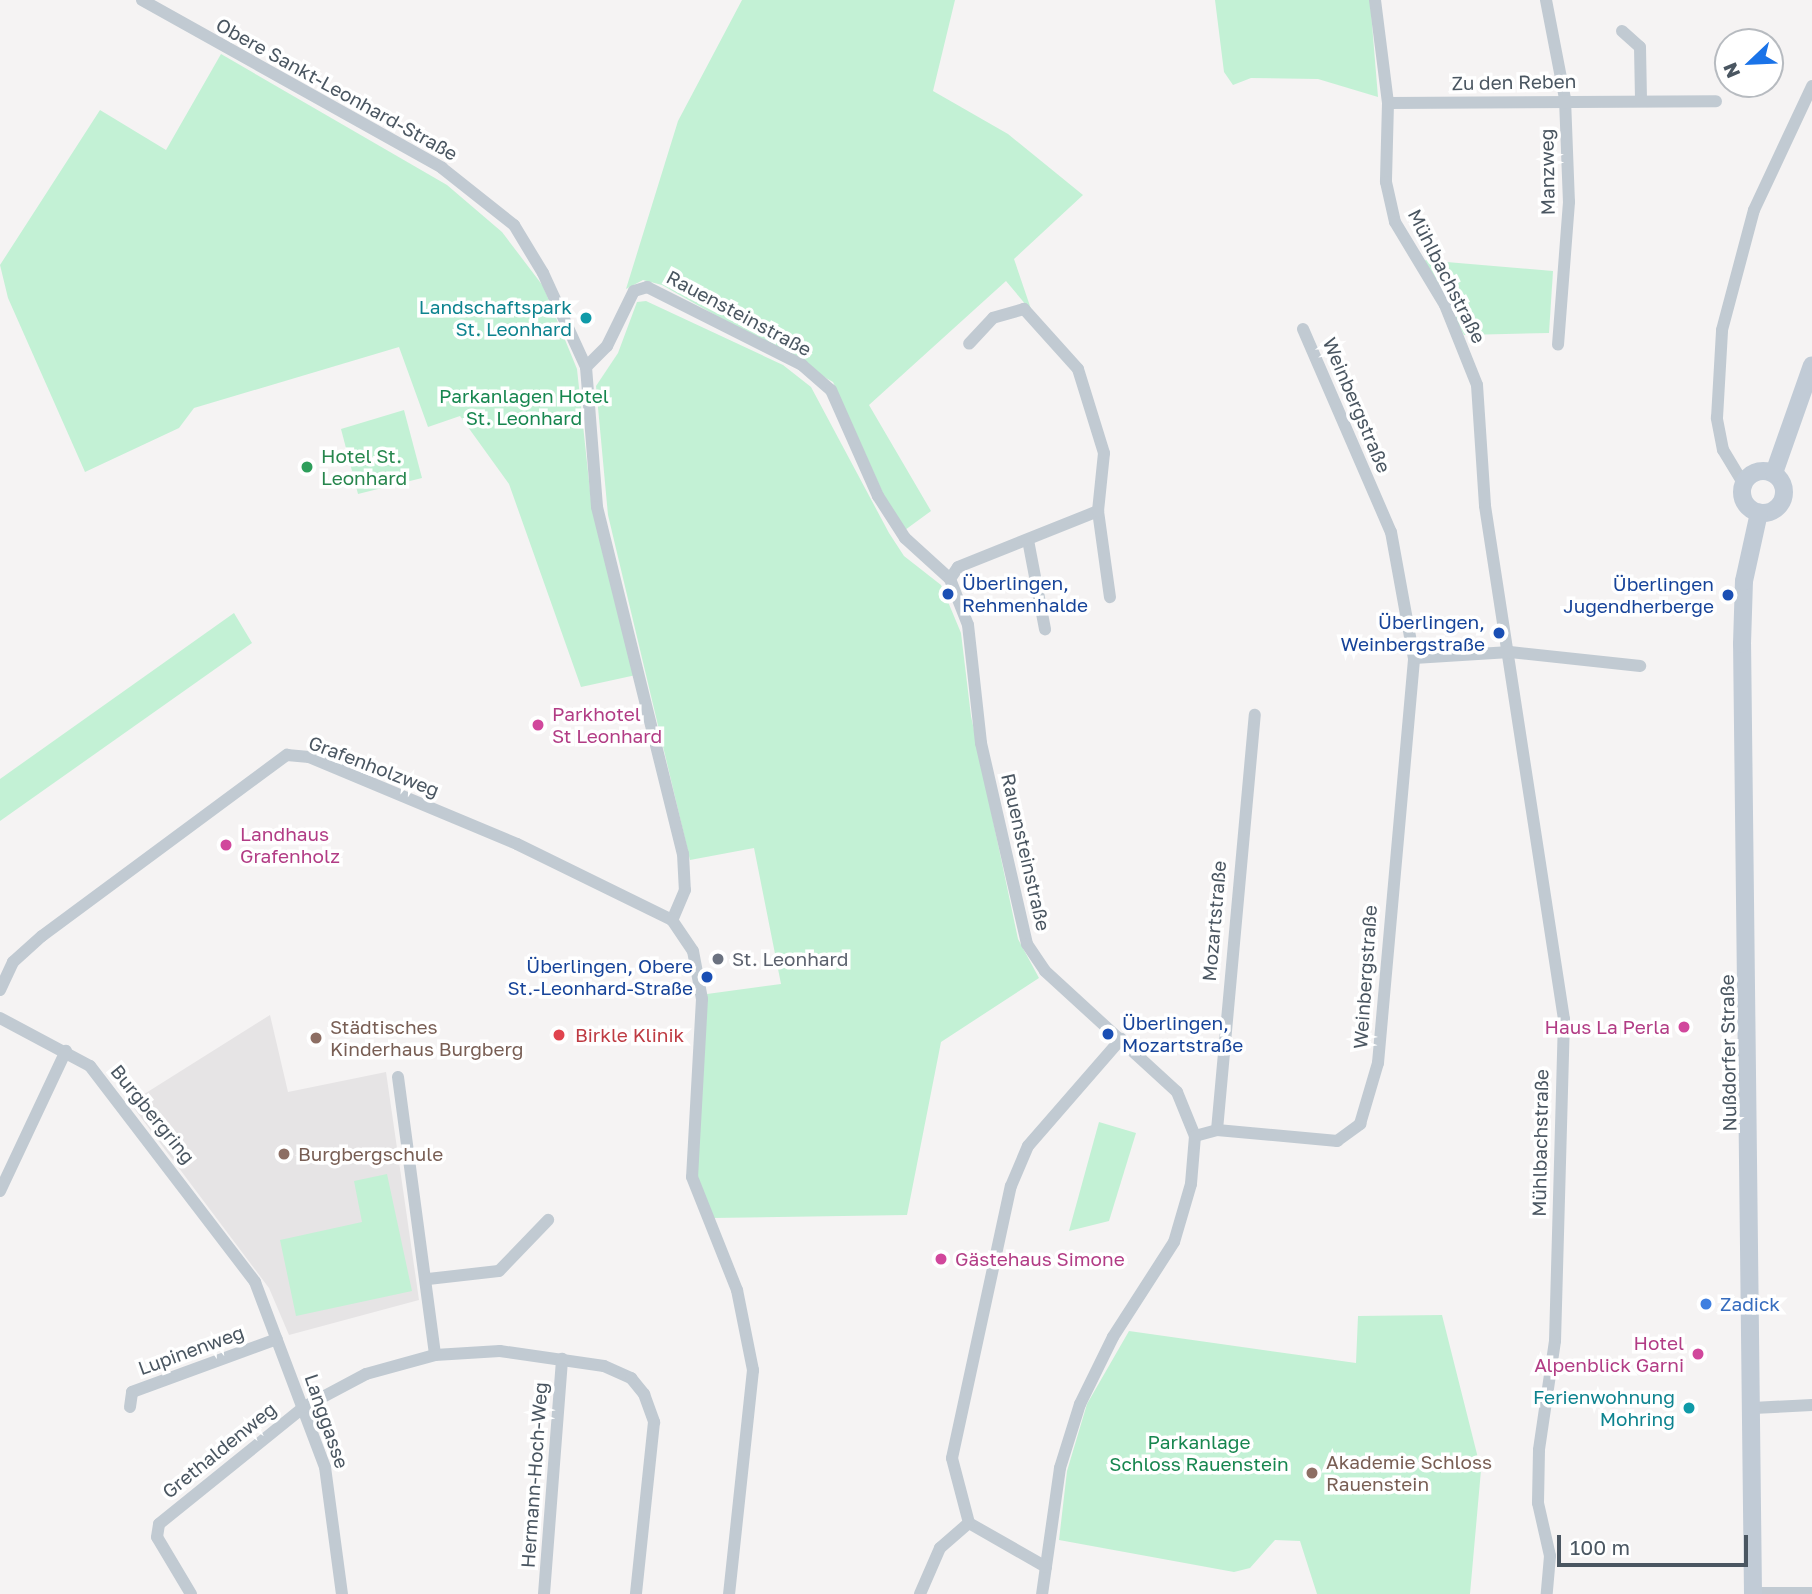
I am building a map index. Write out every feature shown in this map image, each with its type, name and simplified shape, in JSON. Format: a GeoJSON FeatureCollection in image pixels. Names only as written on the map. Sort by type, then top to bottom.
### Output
{"type":"FeatureCollection","features":[{"type":"Feature","properties":{"kind":"street","name":"Obere Sankt-Leonhard-Straße"},"geometry":{"type":"LineString","coordinates":[[142,0],[442,167],[514,225],[543,274],[586,367],[597,507],[683,854],[685,890],[672,920]]}},
{"type":"Feature","properties":{"kind":"street","name":"Mühlbachstraße"},"geometry":{"type":"LineString","coordinates":[[1375,0],[1388,103],[1386,183],[1395,222],[1445,305],[1477,385],[1485,506],[1510,652],[1564,1019],[1555,1341],[1539,1450],[1538,1503],[1550,1556],[1547,1594]]}},
{"type":"Feature","properties":{"kind":"street","name":"Manzweg"},"geometry":{"type":"LineString","coordinates":[[1546,0],[1565,99],[1569,202],[1558,345]]}},
{"type":"Feature","properties":{"kind":"street"},"geometry":{"type":"LineString","coordinates":[[1622,31],[1640,47],[1641,100]]}},
{"type":"Feature","properties":{"kind":"street"},"geometry":{"type":"LineString","coordinates":[[1812,86],[1754,210],[1722,330],[1717,418],[1723,450],[1743,483],[1743,502],[1759,513],[1783,499],[1774,473],[1812,365]]}},
{"type":"Feature","properties":{"kind":"street","name":"Zu den Reben"},"geometry":{"type":"LineString","coordinates":[[1388,103],[1565,99],[1716,101]]}},
{"type":"Feature","properties":{"kind":"street","name":"Rauensteinstraße"},"geometry":{"type":"LineString","coordinates":[[586,367],[607,346],[634,291],[647,287],[802,365],[831,390],[878,496],[905,538],[950,579],[968,625],[981,743],[1027,944],[1045,971],[1177,1092],[1195,1136],[1191,1184],[1174,1242],[1113,1337],[1080,1404],[1060,1468],[1042,1594]]}},
{"type":"Feature","properties":{"kind":"street"},"geometry":{"type":"LineString","coordinates":[[969,344],[993,318],[1024,309],[1078,369],[1104,453],[1098,511],[1110,597]]}},
{"type":"Feature","properties":{"kind":"street","name":"Weinbergstraße"},"geometry":{"type":"LineString","coordinates":[[1195,1136],[1217,1130],[1337,1141],[1360,1124],[1378,1063],[1414,658],[1391,532],[1303,329]]}},
{"type":"Feature","properties":{"kind":"street"},"geometry":{"type":"LineString","coordinates":[[1743,483],[1756,471],[1774,473]]}},
{"type":"Feature","properties":{"kind":"street"},"geometry":{"type":"LineString","coordinates":[[950,579],[958,567],[1098,511]]}},
{"type":"Feature","properties":{"kind":"street","name":"Nußdorfer Straße"},"geometry":{"type":"LineString","coordinates":[[1753,1594],[1753,1408],[1742,645],[1744,581],[1759,513]]}},
{"type":"Feature","properties":{"kind":"street"},"geometry":{"type":"LineString","coordinates":[[1028,540],[1045,629]]}},
{"type":"Feature","properties":{"kind":"street"},"geometry":{"type":"LineString","coordinates":[[1414,658],[1510,652],[1640,666]]}},
{"type":"Feature","properties":{"kind":"street","name":"Mozartstraße"},"geometry":{"type":"LineString","coordinates":[[1217,1130],[1255,715]]}},
{"type":"Feature","properties":{"kind":"street","name":"Grafenholzweg"},"geometry":{"type":"LineString","coordinates":[[0,990],[13,962],[42,936],[287,755],[309,757],[517,844],[672,920]]}},
{"type":"Feature","properties":{"kind":"street"},"geometry":{"type":"LineString","coordinates":[[672,920],[694,951],[702,999],[691,1177],[737,1290],[753,1370],[729,1594]]}},
{"type":"Feature","properties":{"kind":"street","name":"Burgbergring"},"geometry":{"type":"LineString","coordinates":[[0,1018],[90,1066],[142,1128],[246,1268]]}},
{"type":"Feature","properties":{"kind":"street"},"geometry":{"type":"LineString","coordinates":[[1046,1567],[969,1523],[953,1458],[1011,1186],[1028,1146],[1121,1038]]}},
{"type":"Feature","properties":{"kind":"street"},"geometry":{"type":"LineString","coordinates":[[0,1191],[66,1051]]}},
{"type":"Feature","properties":{"kind":"street"},"geometry":{"type":"LineString","coordinates":[[398,1077],[428,1279],[435,1355]]}},
{"type":"Feature","properties":{"kind":"street"},"geometry":{"type":"LineString","coordinates":[[428,1279],[499,1271],[548,1220]]}},
{"type":"Feature","properties":{"kind":"street","name":"Langgasse"},"geometry":{"type":"LineString","coordinates":[[246,1268],[277,1339],[325,1466],[342,1594]]}},
{"type":"Feature","properties":{"kind":"street","name":"Lupinenweg"},"geometry":{"type":"LineString","coordinates":[[130,1407],[132,1392],[277,1339]]}},
{"type":"Feature","properties":{"kind":"street","name":"Grethaldenweg"},"geometry":{"type":"LineString","coordinates":[[191,1594],[157,1537],[159,1524],[304,1407],[366,1374],[435,1355],[500,1351],[562,1359],[631,1378],[654,1422],[636,1594]]}},
{"type":"Feature","properties":{"kind":"street","name":"Hermann-Hoch-Weg"},"geometry":{"type":"LineString","coordinates":[[544,1594],[562,1359]]}},
{"type":"Feature","properties":{"kind":"street"},"geometry":{"type":"LineString","coordinates":[[1753,1408],[1812,1405]]}},
{"type":"Feature","properties":{"kind":"street"},"geometry":{"type":"LineString","coordinates":[[920,1594],[940,1548],[969,1523]]}},
{"type":"Feature","properties":{"kind":"street"},"geometry":{"type":"LineString","coordinates":[[1753,1594],[1812,1593]]}},
{"type":"Feature","properties":{"kind":"shaded area","name":"Burgbergschule"},"geometry":{"type":"Polygon","coordinates":[[[270,1015],[288,1092],[386,1072],[419,1300],[289,1335],[269,1288],[130,1103],[270,1015]]]}},
{"type":"Feature","properties":{"kind":"green space"},"geometry":{"type":"Polygon","coordinates":[[[742,0],[955,0],[933,91],[1008,134],[1083,195],[1014,259],[1032,312],[1006,281],[869,405],[931,511],[905,530],[886,500],[833,382],[662,285],[643,280],[626,289],[678,121],[742,0]]]}},
{"type":"Feature","properties":{"kind":"green space"},"geometry":{"type":"Polygon","coordinates":[[[1215,0],[1370,0],[1378,97],[1318,79],[1251,78],[1233,85],[1224,72],[1215,0]]]}},
{"type":"Feature","properties":{"kind":"green space","name":"Parkanlagen Hotel St. Leonhard"},"geometry":{"type":"Polygon","coordinates":[[[221,54],[447,185],[502,232],[543,286],[577,369],[591,500],[636,675],[581,687],[509,484],[460,416],[428,427],[399,347],[194,408],[179,428],[85,472],[8,298],[0,265],[100,110],[166,150],[221,54]]]}},
{"type":"Feature","properties":{"kind":"green space"},"geometry":{"type":"Polygon","coordinates":[[[1423,260],[1553,271],[1549,333],[1464,335],[1423,260]]]}},
{"type":"Feature","properties":{"kind":"green space"},"geometry":{"type":"Polygon","coordinates":[[[646,301],[783,365],[811,387],[889,533],[904,556],[941,585],[961,633],[971,716],[1018,939],[1039,978],[941,1042],[907,1215],[711,1218],[697,1174],[707,994],[781,984],[754,848],[690,860],[608,515],[596,386],[618,353],[637,302],[646,301]]]}},
{"type":"Feature","properties":{"kind":"green space"},"geometry":{"type":"Polygon","coordinates":[[[404,410],[422,478],[358,494],[341,429],[404,410]]]}},
{"type":"Feature","properties":{"kind":"green space"},"geometry":{"type":"Polygon","coordinates":[[[234,613],[252,643],[0,821],[0,779],[234,613]]]}},
{"type":"Feature","properties":{"kind":"green space"},"geometry":{"type":"Polygon","coordinates":[[[1099,1122],[1136,1133],[1109,1221],[1069,1231],[1099,1122]]]}},
{"type":"Feature","properties":{"kind":"green space"},"geometry":{"type":"Polygon","coordinates":[[[387,1174],[412,1291],[296,1316],[280,1240],[362,1222],[354,1181],[387,1174]]]}},
{"type":"Feature","properties":{"kind":"green space","name":"Parkanlage Schloss Rauenstein"},"geometry":{"type":"Polygon","coordinates":[[[1442,1315],[1481,1470],[1470,1594],[1317,1594],[1300,1541],[1275,1540],[1250,1568],[1234,1572],[1059,1540],[1067,1471],[1087,1404],[1129,1331],[1356,1363],[1358,1316],[1442,1315]]]}},
{"type":"Feature","properties":{"kind":"place","name":"Landschaftspark St. Leonhard"},"geometry":{"type":"Point","coordinates":[586,318]}},
{"type":"Feature","properties":{"kind":"place","name":"Hotel St. Leonhard"},"geometry":{"type":"Point","coordinates":[307,467]}},
{"type":"Feature","properties":{"kind":"place","name":"Überlingen, Rehmenhalde"},"geometry":{"type":"Point","coordinates":[948,594]}},
{"type":"Feature","properties":{"kind":"place","name":"Überlingen Jugendherberge"},"geometry":{"type":"Point","coordinates":[1728,595]}},
{"type":"Feature","properties":{"kind":"place","name":"Überlingen, Weinbergstraße"},"geometry":{"type":"Point","coordinates":[1499,633]}},
{"type":"Feature","properties":{"kind":"place","name":"Parkhotel St Leonhard"},"geometry":{"type":"Point","coordinates":[538,725]}},
{"type":"Feature","properties":{"kind":"place","name":"Landhaus Grafenholz"},"geometry":{"type":"Point","coordinates":[226,845]}},
{"type":"Feature","properties":{"kind":"place","name":"St. Leonhard"},"geometry":{"type":"Point","coordinates":[718,959]}},
{"type":"Feature","properties":{"kind":"place","name":"Überlingen, Obere St.-Leonhard-Straße"},"geometry":{"type":"Point","coordinates":[707,977]}},
{"type":"Feature","properties":{"kind":"place","name":"Haus La Perla"},"geometry":{"type":"Point","coordinates":[1684,1027]}},
{"type":"Feature","properties":{"kind":"place","name":"Überlingen, Mozartstraße"},"geometry":{"type":"Point","coordinates":[1108,1034]}},
{"type":"Feature","properties":{"kind":"place","name":"Birkle Klinik"},"geometry":{"type":"Point","coordinates":[559,1035]}},
{"type":"Feature","properties":{"kind":"place","name":"Städtisches Kinderhaus Burgberg"},"geometry":{"type":"Point","coordinates":[316,1038]}},
{"type":"Feature","properties":{"kind":"place","name":"Burgbergschule"},"geometry":{"type":"Point","coordinates":[284,1154]}},
{"type":"Feature","properties":{"kind":"place","name":"Gästehaus Simone"},"geometry":{"type":"Point","coordinates":[941,1259]}},
{"type":"Feature","properties":{"kind":"place","name":"Zadick"},"geometry":{"type":"Point","coordinates":[1706,1304]}},
{"type":"Feature","properties":{"kind":"place","name":"Hotel Alpenblick Garni"},"geometry":{"type":"Point","coordinates":[1698,1354]}},
{"type":"Feature","properties":{"kind":"place","name":"Ferienwohnung Mohring"},"geometry":{"type":"Point","coordinates":[1689,1408]}},
{"type":"Feature","properties":{"kind":"place","name":"Akademie Schloss Rauenstein"},"geometry":{"type":"Point","coordinates":[1312,1473]}}]}
